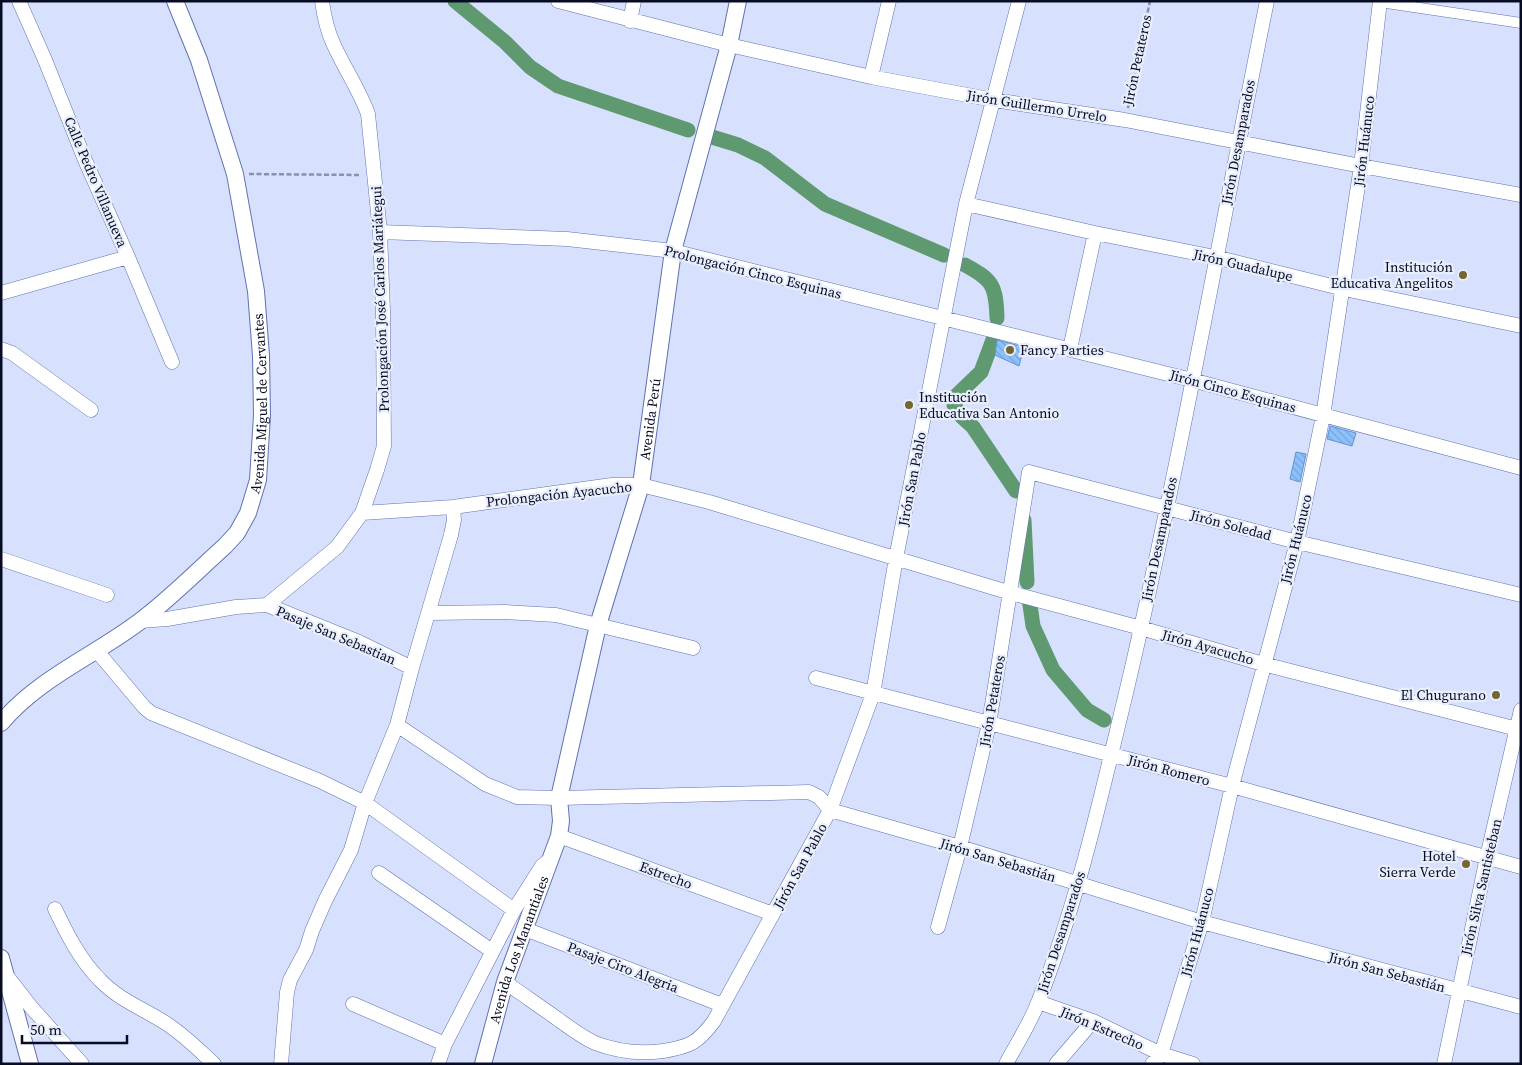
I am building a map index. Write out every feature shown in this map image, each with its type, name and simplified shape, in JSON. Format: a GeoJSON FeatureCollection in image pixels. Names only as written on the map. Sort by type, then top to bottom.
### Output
{"type":"FeatureCollection","features":[{"type":"Feature","properties":{"kind":"street","name":"Calle Pedro Villanueva"},"geometry":{"type":"LineString","coordinates":[[19,1],[172,362]]}},
{"type":"Feature","properties":{"kind":"street","name":"Avenida Miguel de Cervantes"},"geometry":{"type":"LineString","coordinates":[[1,723],[12,710],[41,685],[140,621],[225,546],[237,532],[248,513],[258,480],[262,415],[261,356],[257,300],[235,174],[199,60],[175,1]]}},
{"type":"Feature","properties":{"kind":"street","name":"Prolongación José Carlos Mariátegui"},"geometry":{"type":"LineString","coordinates":[[267,605],[338,546],[362,513],[384,446],[383,312],[380,232],[368,114],[362,98],[332,43],[322,1]]}},
{"type":"Feature","properties":{"kind":"street","name":"Jirón Guillermo Urrelo"},"geometry":{"type":"LineString","coordinates":[[558,1],[630,21],[871,77],[994,100],[1125,120],[1521,195]]}},
{"type":"Feature","properties":{"kind":"street"},"geometry":{"type":"LineString","coordinates":[[630,21],[634,1]]}},
{"type":"Feature","properties":{"kind":"street","name":"Avenida Perú"},"geometry":{"type":"LineString","coordinates":[[559,836],[561,821],[559,798],[598,625],[641,485],[673,251],[729,45],[738,1]]}},
{"type":"Feature","properties":{"kind":"street"},"geometry":{"type":"LineString","coordinates":[[871,77],[889,1]]}},
{"type":"Feature","properties":{"kind":"street","name":"Jirón San Pablo"},"geometry":{"type":"LineString","coordinates":[[505,982],[577,1033],[594,1042],[632,1052],[671,1050],[694,1043],[704,1035],[714,1021],[830,810],[873,694],[896,558],[966,204],[1019,1]]}},
{"type":"Feature","properties":{"kind":"street","name":"Jirón Desamparados"},"geometry":{"type":"LineString","coordinates":[[1006,1064],[1038,1002],[1078,885],[1111,754],[1141,628],[1166,508],[1266,1]]}},
{"type":"Feature","properties":{"kind":"street"},"geometry":{"type":"LineString","coordinates":[[1380,2],[1521,23]]}},
{"type":"Feature","properties":{"kind":"street","name":"Jirón Huánuco"},"geometry":{"type":"LineString","coordinates":[[1157,1059],[1202,922],[1232,786],[1296,542],[1323,416],[1362,166],[1380,2]]}},
{"type":"Feature","properties":{"kind":"street","name":"Jirón Guadalupe"},"geometry":{"type":"LineString","coordinates":[[966,204],[1095,233],[1215,257],[1344,289],[1521,326]]}},
{"type":"Feature","properties":{"kind":"street","name":"Prolongación Cinco Esquinas"},"geometry":{"type":"LineString","coordinates":[[380,232],[567,239],[673,251],[944,319]]}},
{"type":"Feature","properties":{"kind":"street"},"geometry":{"type":"LineString","coordinates":[[1070,349],[1095,233]]}},
{"type":"Feature","properties":{"kind":"street"},"geometry":{"type":"LineString","coordinates":[[1,294],[128,257]]}},
{"type":"Feature","properties":{"kind":"street","name":"Jirón Cinco Esquinas"},"geometry":{"type":"LineString","coordinates":[[944,319],[1192,380],[1521,468]]}},
{"type":"Feature","properties":{"kind":"street"},"geometry":{"type":"LineString","coordinates":[[1,349],[12,353],[91,410]]}},
{"type":"Feature","properties":{"kind":"street","name":"Jirón Soledad"},"geometry":{"type":"LineString","coordinates":[[1029,472],[1296,542],[1521,595]]}},
{"type":"Feature","properties":{"kind":"street","name":"Jirón Petateros"},"geometry":{"type":"LineString","coordinates":[[938,927],[960,847],[989,724],[1029,472]]}},
{"type":"Feature","properties":{"kind":"street","name":"Prolongación Ayacucho"},"geometry":{"type":"LineString","coordinates":[[362,513],[453,506],[612,485],[641,485],[709,502],[896,558]]}},
{"type":"Feature","properties":{"kind":"street"},"geometry":{"type":"LineString","coordinates":[[281,1064],[287,992],[290,980],[306,950],[325,902],[351,850],[365,804],[397,725],[451,535],[454,520],[453,506]]}},
{"type":"Feature","properties":{"kind":"street","name":"Jirón Ayacucho"},"geometry":{"type":"LineString","coordinates":[[896,558],[1263,664],[1519,730]]}},
{"type":"Feature","properties":{"kind":"street"},"geometry":{"type":"LineString","coordinates":[[1,559],[107,595]]}},
{"type":"Feature","properties":{"kind":"street","name":"Pasaje San Sebastian"},"geometry":{"type":"LineString","coordinates":[[140,621],[167,619],[236,607],[267,605],[359,642],[412,668]]}},
{"type":"Feature","properties":{"kind":"street"},"geometry":{"type":"LineString","coordinates":[[429,613],[505,612],[556,615],[693,648]]}},
{"type":"Feature","properties":{"kind":"street"},"geometry":{"type":"LineString","coordinates":[[96,650],[151,713],[320,781],[365,804],[514,910]]}},
{"type":"Feature","properties":{"kind":"street","name":"Jirón Romero"},"geometry":{"type":"LineString","coordinates":[[816,678],[1232,786],[1521,867]]}},
{"type":"Feature","properties":{"kind":"street","name":"Jirón Silva Santisteban"},"geometry":{"type":"LineString","coordinates":[[1444,1064],[1487,857],[1519,730],[1521,710]]}},
{"type":"Feature","properties":{"kind":"street","name":"Jirón San Sebastián"},"geometry":{"type":"LineString","coordinates":[[397,725],[486,784],[517,797],[559,798],[809,792],[819,797],[830,810],[960,847],[1078,885],[1202,922],[1521,1007]]}},
{"type":"Feature","properties":{"kind":"street","name":"Avenida Los Manantiales"},"geometry":{"type":"LineString","coordinates":[[484,1064],[505,982],[559,836]]}},
{"type":"Feature","properties":{"kind":"street","name":"Estrecho"},"geometry":{"type":"LineString","coordinates":[[559,836],[773,914]]}},
{"type":"Feature","properties":{"kind":"street"},"geometry":{"type":"LineString","coordinates":[[438,1064],[445,1044],[514,910],[542,866],[552,858]]}},
{"type":"Feature","properties":{"kind":"street"},"geometry":{"type":"LineString","coordinates":[[379,873],[492,951]]}},
{"type":"Feature","properties":{"kind":"street"},"geometry":{"type":"LineString","coordinates":[[55,909],[69,938],[99,980],[121,998],[180,1033],[214,1064]]}},
{"type":"Feature","properties":{"kind":"street","name":"Pasaje Ciro Alegria"},"geometry":{"type":"LineString","coordinates":[[525,929],[722,1005]]}},
{"type":"Feature","properties":{"kind":"street"},"geometry":{"type":"LineString","coordinates":[[3,966],[30,1064]]}},
{"type":"Feature","properties":{"kind":"street"},"geometry":{"type":"LineString","coordinates":[[3,966],[31,1007],[82,1064]]}},
{"type":"Feature","properties":{"kind":"street","name":"Jirón Estrecho"},"geometry":{"type":"LineString","coordinates":[[1038,1002],[1093,1021],[1157,1059],[1193,1064]]}},
{"type":"Feature","properties":{"kind":"street"},"geometry":{"type":"LineString","coordinates":[[353,1004],[445,1044]]}},
{"type":"Feature","properties":{"kind":"street"},"geometry":{"type":"LineString","coordinates":[[1056,1064],[1093,1021]]}},
{"type":"Feature","properties":{"kind":"path","name":"Jirón Petateros"},"geometry":{"type":"LineString","coordinates":[[1125,120],[1150,1]]}},
{"type":"Feature","properties":{"kind":"path"},"geometry":{"type":"LineString","coordinates":[[235,174],[375,175]]}},
{"type":"Feature","properties":{"kind":"building","name":"Fancy Parties"},"geometry":{"type":"Polygon","coordinates":[[[997,340],[1024,347],[1019,366],[995,355],[997,340]]]}},
{"type":"Feature","properties":{"kind":"building"},"geometry":{"type":"Polygon","coordinates":[[[1330,426],[1356,433],[1352,446],[1327,439],[1330,426]]]}},
{"type":"Feature","properties":{"kind":"building"},"geometry":{"type":"Polygon","coordinates":[[[1296,452],[1306,454],[1300,482],[1290,479],[1296,452]]]}},
{"type":"Feature","properties":{"kind":"waterway"},"geometry":{"type":"LineString","coordinates":[[455,1],[505,42],[530,67],[558,86],[688,130]]}},
{"type":"Feature","properties":{"kind":"waterway"},"geometry":{"type":"LineString","coordinates":[[712,137],[738,145],[765,158],[825,204],[944,255]]}},
{"type":"Feature","properties":{"kind":"waterway"},"geometry":{"type":"LineString","coordinates":[[965,265],[982,275],[991,285],[996,298],[997,318]]}},
{"type":"Feature","properties":{"kind":"waterway"},"geometry":{"type":"LineString","coordinates":[[993,340],[981,372],[955,397],[954,405],[961,416],[973,427],[1016,491]]}},
{"type":"Feature","properties":{"kind":"waterway"},"geometry":{"type":"LineString","coordinates":[[1024,520],[1027,582]]}},
{"type":"Feature","properties":{"kind":"waterway"},"geometry":{"type":"LineString","coordinates":[[1029,598],[1033,626],[1053,670],[1087,710],[1104,720]]}},
{"type":"Feature","properties":{"kind":"place","name":"Institución Educativa Angelitos"},"geometry":{"type":"Point","coordinates":[1463,275]}},
{"type":"Feature","properties":{"kind":"place","name":"Fancy Parties"},"geometry":{"type":"Point","coordinates":[1010,350]}},
{"type":"Feature","properties":{"kind":"place","name":"Institución Educativa San Antonio"},"geometry":{"type":"Point","coordinates":[909,405]}},
{"type":"Feature","properties":{"kind":"place","name":"El Chugurano"},"geometry":{"type":"Point","coordinates":[1496,695]}},
{"type":"Feature","properties":{"kind":"place","name":"Hotel Sierra Verde"},"geometry":{"type":"Point","coordinates":[1466,864]}}]}
